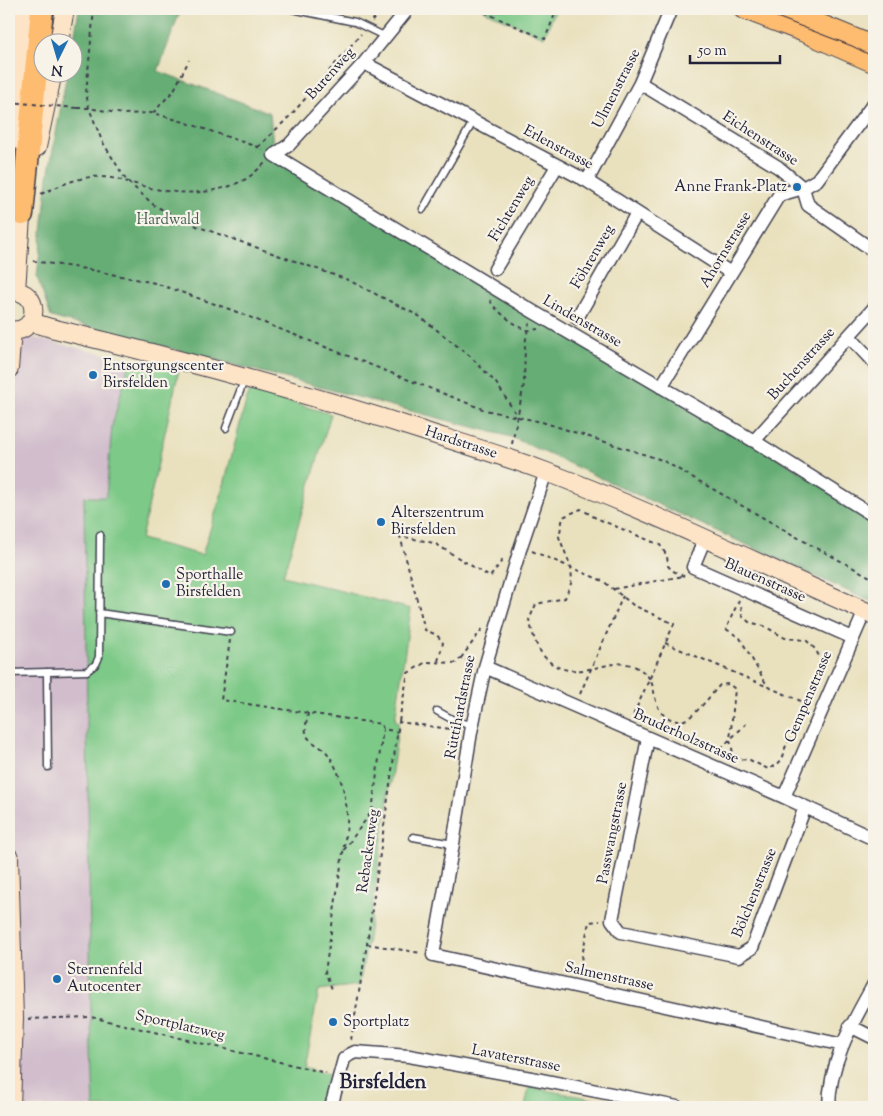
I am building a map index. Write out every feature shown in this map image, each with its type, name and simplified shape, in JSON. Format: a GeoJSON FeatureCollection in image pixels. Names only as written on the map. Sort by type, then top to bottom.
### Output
{"type":"FeatureCollection","features":[{"type":"Feature","properties":{"kind":"highway"},"geometry":{"type":"LineString","coordinates":[[22,214],[42,9]]}},
{"type":"Feature","properties":{"kind":"main road"},"geometry":{"type":"LineString","coordinates":[[743,9],[803,32],[874,63]]}},
{"type":"Feature","properties":{"kind":"main road"},"geometry":{"type":"LineString","coordinates":[[784,9],[874,46]]}},
{"type":"Feature","properties":{"kind":"street"},"geometry":{"type":"LineString","coordinates":[[22,214],[20,91],[23,9]]}},
{"type":"Feature","properties":{"kind":"street"},"geometry":{"type":"LineString","coordinates":[[61,32],[65,9]]}},
{"type":"Feature","properties":{"kind":"street","name":"Burenweg"},"geometry":{"type":"LineString","coordinates":[[274,155],[289,145],[364,63],[384,36],[408,9]]}},
{"type":"Feature","properties":{"kind":"street","name":"Ulmenstrasse"},"geometry":{"type":"LineString","coordinates":[[587,181],[640,83],[671,9]]}},
{"type":"Feature","properties":{"kind":"street","name":"Erlenstrasse"},"geometry":{"type":"LineString","coordinates":[[364,63],[587,181],[732,273]]}},
{"type":"Feature","properties":{"kind":"street"},"geometry":{"type":"LineString","coordinates":[[9,369],[10,330],[22,329],[31,322],[34,311],[33,305],[27,296],[13,291],[22,214],[51,82]]}},
{"type":"Feature","properties":{"kind":"street","name":"Eichenstrasse"},"geometry":{"type":"LineString","coordinates":[[640,83],[778,167],[803,188],[808,205],[874,251]]}},
{"type":"Feature","properties":{"kind":"street","name":"Ahornstrasse"},"geometry":{"type":"LineString","coordinates":[[661,387],[779,195],[803,188],[818,180],[874,103]]}},
{"type":"Feature","properties":{"kind":"street","name":"Lindenstrasse"},"geometry":{"type":"LineString","coordinates":[[274,155],[532,311],[754,441],[874,516]]}},
{"type":"Feature","properties":{"kind":"street","name":"Fichtenweg"},"geometry":{"type":"LineString","coordinates":[[495,269],[557,166]]}},
{"type":"Feature","properties":{"kind":"street","name":"Föhrenweg"},"geometry":{"type":"LineString","coordinates":[[577,318],[637,213]]}},
{"type":"Feature","properties":{"kind":"street","name":"Buchenstrasse"},"geometry":{"type":"LineString","coordinates":[[754,441],[874,308]]}},
{"type":"Feature","properties":{"kind":"street","name":"Hardstrasse"},"geometry":{"type":"LineString","coordinates":[[31,322],[336,402],[509,458],[705,538],[869,613]]}},
{"type":"Feature","properties":{"kind":"street"},"geometry":{"type":"LineString","coordinates":[[849,336],[874,363]]}},
{"type":"Feature","properties":{"kind":"street","name":"Rüttihardstrasse"},"geometry":{"type":"LineString","coordinates":[[433,954],[485,665],[516,561],[546,472]]}},
{"type":"Feature","properties":{"kind":"street","name":"Blauenstrasse"},"geometry":{"type":"LineString","coordinates":[[705,538],[693,567],[853,638]]}},
{"type":"Feature","properties":{"kind":"street","name":"Gempenstrasse"},"geometry":{"type":"LineString","coordinates":[[784,797],[853,638],[869,613]]}},
{"type":"Feature","properties":{"kind":"street","name":"Bruderholzstrasse"},"geometry":{"type":"LineString","coordinates":[[485,665],[784,797],[874,839]]}},
{"type":"Feature","properties":{"kind":"street","name":"Passwangstrasse"},"geometry":{"type":"LineString","coordinates":[[612,920],[648,738]]}},
{"type":"Feature","properties":{"kind":"street","name":"Bölchenstrasse"},"geometry":{"type":"LineString","coordinates":[[612,920],[621,932],[739,956],[752,948],[805,807]]}},
{"type":"Feature","properties":{"kind":"street"},"geometry":{"type":"LineString","coordinates":[[9,857],[12,1022],[11,1107]]}},
{"type":"Feature","properties":{"kind":"street","name":"Salmenstrasse"},"geometry":{"type":"LineString","coordinates":[[433,954],[842,1045]]}},
{"type":"Feature","properties":{"kind":"street"},"geometry":{"type":"LineString","coordinates":[[829,1107],[835,1068],[842,1045],[850,1026],[874,984]]}},
{"type":"Feature","properties":{"kind":"street"},"geometry":{"type":"LineString","coordinates":[[850,1026],[874,1038]]}},
{"type":"Feature","properties":{"kind":"street","name":"Lavaterstrasse"},"geometry":{"type":"LineString","coordinates":[[349,1055],[362,1052],[409,1056],[677,1107]]}},
{"type":"Feature","properties":{"kind":"street"},"geometry":{"type":"LineString","coordinates":[[331,1107],[338,1076],[344,1059],[349,1055]]}},
{"type":"Feature","properties":{"kind":"lane"},"geometry":{"type":"LineString","coordinates":[[292,9],[355,22],[384,36]]}},
{"type":"Feature","properties":{"kind":"lane"},"geometry":{"type":"LineString","coordinates":[[423,209],[474,122]]}},
{"type":"Feature","properties":{"kind":"lane"},"geometry":{"type":"LineString","coordinates":[[226,428],[246,377]]}},
{"type":"Feature","properties":{"kind":"lane"},"geometry":{"type":"LineString","coordinates":[[9,672],[87,671],[96,664],[98,657],[100,536]]}},
{"type":"Feature","properties":{"kind":"lane"},"geometry":{"type":"LineString","coordinates":[[99,613],[231,632]]}},
{"type":"Feature","properties":{"kind":"lane"},"geometry":{"type":"LineString","coordinates":[[47,672],[48,767]]}},
{"type":"Feature","properties":{"kind":"lane"},"geometry":{"type":"LineString","coordinates":[[437,711],[472,729]]}},
{"type":"Feature","properties":{"kind":"lane"},"geometry":{"type":"LineString","coordinates":[[413,837],[453,844]]}},
{"type":"Feature","properties":{"kind":"path"},"geometry":{"type":"LineString","coordinates":[[94,9],[86,93],[89,108],[102,142],[126,180],[155,206],[199,227],[348,280],[419,316],[470,356],[496,383],[518,417]]}},
{"type":"Feature","properties":{"kind":"path"},"geometry":{"type":"LineString","coordinates":[[9,102],[89,108],[123,114],[153,113],[258,146],[292,114],[382,9]]}},
{"type":"Feature","properties":{"kind":"path"},"geometry":{"type":"LineString","coordinates":[[477,9],[545,39],[558,9]]}},
{"type":"Feature","properties":{"kind":"path"},"geometry":{"type":"LineString","coordinates":[[153,113],[174,90],[189,60]]}},
{"type":"Feature","properties":{"kind":"path"},"geometry":{"type":"LineString","coordinates":[[38,195],[66,183],[92,177],[126,180],[154,189],[192,194],[216,190],[245,179],[274,155]]}},
{"type":"Feature","properties":{"kind":"path"},"geometry":{"type":"LineString","coordinates":[[37,261],[155,283],[229,309],[485,410],[542,422],[662,460],[776,526],[874,579]]}},
{"type":"Feature","properties":{"kind":"path"},"geometry":{"type":"LineString","coordinates":[[509,458],[524,384],[525,344],[532,311]]}},
{"type":"Feature","properties":{"kind":"path"},"geometry":{"type":"LineString","coordinates":[[684,576],[673,571],[668,566],[667,556],[660,545],[596,518],[581,509],[563,517],[559,537],[571,567],[572,581],[565,598],[536,604],[529,620],[539,649],[554,667],[567,671],[591,669],[615,663],[635,666],[649,679],[655,689],[659,711],[668,719],[681,721],[694,714],[720,685],[729,684],[735,689],[730,740],[733,753],[740,759],[750,760],[768,769],[775,766],[784,755],[785,748],[823,672],[822,661],[815,649],[806,640],[785,638],[764,626],[749,622],[742,616],[742,603]]}},
{"type":"Feature","properties":{"kind":"path"},"geometry":{"type":"LineString","coordinates":[[438,662],[443,643],[437,635],[425,630],[400,536],[434,543],[490,577],[505,557],[516,561]]}},
{"type":"Feature","properties":{"kind":"path"},"geometry":{"type":"LineString","coordinates":[[521,546],[603,581],[633,605],[674,624],[627,728]]}},
{"type":"Feature","properties":{"kind":"path"},"geometry":{"type":"LineString","coordinates":[[613,589],[705,572]]}},
{"type":"Feature","properties":{"kind":"path"},"geometry":{"type":"LineString","coordinates":[[745,589],[726,629],[740,638],[768,688]]}},
{"type":"Feature","properties":{"kind":"path"},"geometry":{"type":"LineString","coordinates":[[575,706],[623,596]]}},
{"type":"Feature","properties":{"kind":"path"},"geometry":{"type":"LineString","coordinates":[[485,665],[461,658],[486,625],[496,628]]}},
{"type":"Feature","properties":{"kind":"path"},"geometry":{"type":"LineString","coordinates":[[231,632],[221,700],[381,724],[383,729],[372,811],[343,852]]}},
{"type":"Feature","properties":{"kind":"path"},"geometry":{"type":"LineString","coordinates":[[665,643],[822,710]]}},
{"type":"Feature","properties":{"kind":"path","name":"Rebackerweg"},"geometry":{"type":"LineString","coordinates":[[349,1055],[408,674],[426,662],[456,663],[461,658]]}},
{"type":"Feature","properties":{"kind":"path"},"geometry":{"type":"LineString","coordinates":[[308,713],[306,735],[328,754],[337,772],[345,796],[347,826],[325,972],[332,989]]}},
{"type":"Feature","properties":{"kind":"path"},"geometry":{"type":"LineString","coordinates":[[400,722],[472,729]]}},
{"type":"Feature","properties":{"kind":"path"},"geometry":{"type":"LineString","coordinates":[[708,764],[711,758],[746,724]]}},
{"type":"Feature","properties":{"kind":"path"},"geometry":{"type":"LineString","coordinates":[[383,729],[398,732]]}},
{"type":"Feature","properties":{"kind":"path"},"geometry":{"type":"LineString","coordinates":[[576,986],[589,922],[612,920]]}},
{"type":"Feature","properties":{"kind":"path"},"geometry":{"type":"LineString","coordinates":[[367,944],[433,954]]}},
{"type":"Feature","properties":{"kind":"path","name":"Sportplatzweg"},"geometry":{"type":"LineString","coordinates":[[12,1022],[91,1017],[338,1076]]}},
{"type":"Feature","properties":{"kind":"shaded area"},"geometry":{"type":"Polygon","coordinates":[[[9,332],[130,360],[112,426],[106,498],[84,497],[91,1020],[94,1107],[9,1107],[9,332]]]}},
{"type":"Feature","properties":{"kind":"green space","name":"Hardwald"},"geometry":{"type":"Polygon","coordinates":[[[79,9],[181,9],[158,71],[270,113],[274,155],[874,516],[874,603],[511,437],[51,317],[37,277],[48,177],[65,82],[82,82],[82,32],[75,32],[79,9]]]}},
{"type":"Feature","properties":{"kind":"green space"},"geometry":{"type":"Polygon","coordinates":[[[556,9],[544,37],[483,10],[556,9]]]}},
{"type":"Feature","properties":{"kind":"green space"},"geometry":{"type":"Polygon","coordinates":[[[130,360],[179,370],[141,539],[202,555],[222,492],[249,390],[331,414],[283,576],[411,609],[395,720],[399,722],[367,944],[359,985],[319,990],[304,1067],[329,1074],[320,1107],[94,1107],[91,1020],[84,497],[106,497],[112,426],[130,360]]]}},
{"type":"Feature","properties":{"kind":"green space"},"geometry":{"type":"Polygon","coordinates":[[[529,1087],[636,1107],[525,1107],[529,1087]]]}},
{"type":"Feature","properties":{"kind":"tram line"},"geometry":{"type":"LineString","coordinates":[[756,9],[852,46],[874,57]]}},
{"type":"Feature","properties":{"kind":"place","name":"Anne Frank-Platz"},"geometry":{"type":"Point","coordinates":[797,187]}},
{"type":"Feature","properties":{"kind":"place","name":"Entsorgungscenter Birsfelden"},"geometry":{"type":"Point","coordinates":[93,375]}},
{"type":"Feature","properties":{"kind":"place","name":"Alterszentrum Birsfelden"},"geometry":{"type":"Point","coordinates":[381,522]}},
{"type":"Feature","properties":{"kind":"place","name":"Sporthalle Birsfelden"},"geometry":{"type":"Point","coordinates":[166,584]}},
{"type":"Feature","properties":{"kind":"place","name":"Sternenfeld Autocenter"},"geometry":{"type":"Point","coordinates":[57,979]}},
{"type":"Feature","properties":{"kind":"place","name":"Sportplatz"},"geometry":{"type":"Point","coordinates":[333,1022]}},
{"type":"Feature","properties":{"kind":"district","name":"Birsfelden"},"geometry":{"type":"Point","coordinates":[383,1083]}}]}
